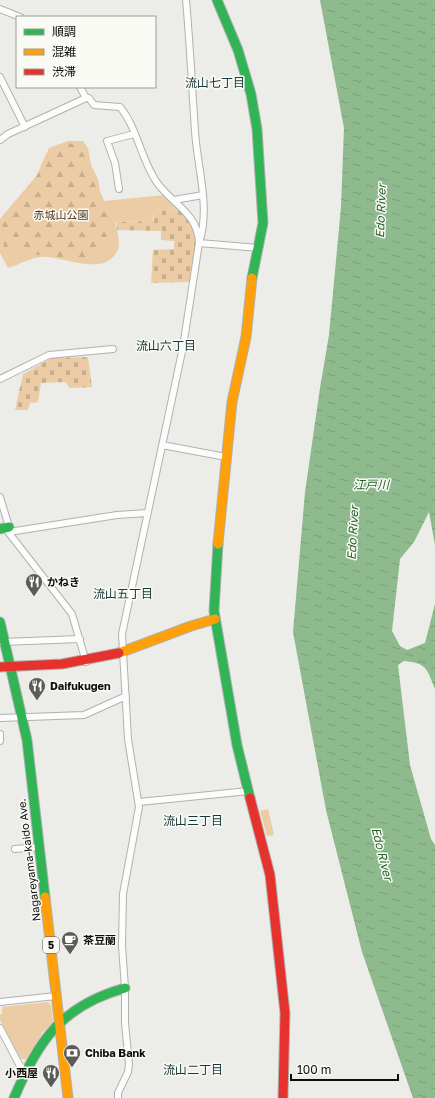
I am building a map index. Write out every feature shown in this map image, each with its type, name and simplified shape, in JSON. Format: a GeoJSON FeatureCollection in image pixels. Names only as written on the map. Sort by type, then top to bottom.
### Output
{"type":"FeatureCollection","features":[{"type":"Feature","properties":{"kind":"street"},"geometry":{"type":"LineString","coordinates":[[118,1098],[118,1093],[128,1072],[129,1064],[125,1024],[125,988],[122,946],[123,894],[139,802],[128,739],[122,634],[183,347],[199,243],[204,224],[203,195],[195,130],[186,0]]}},
{"type":"Feature","properties":{"kind":"street"},"geometry":{"type":"LineString","coordinates":[[217,0],[247,77],[256,115],[263,223],[251,281],[246,337],[235,387],[226,457],[214,590],[215,619],[234,731],[269,867],[272,886],[285,1013],[283,1098]]}},
{"type":"Feature","properties":{"kind":"street"},"geometry":{"type":"LineString","coordinates":[[0,8],[18,16]]}},
{"type":"Feature","properties":{"kind":"street"},"geometry":{"type":"LineString","coordinates":[[0,77],[25,127]]}},
{"type":"Feature","properties":{"kind":"street"},"geometry":{"type":"LineString","coordinates":[[81,88],[86,98],[89,98],[94,105],[120,107],[128,118],[158,184],[190,216],[196,226],[199,243]]}},
{"type":"Feature","properties":{"kind":"street"},"geometry":{"type":"LineString","coordinates":[[0,140],[8,134],[86,98]]}},
{"type":"Feature","properties":{"kind":"street"},"geometry":{"type":"LineString","coordinates":[[119,189],[115,164],[107,140],[134,134]]}},
{"type":"Feature","properties":{"kind":"street"},"geometry":{"type":"LineString","coordinates":[[174,200],[203,195]]}},
{"type":"Feature","properties":{"kind":"street"},"geometry":{"type":"LineString","coordinates":[[199,243],[258,248]]}},
{"type":"Feature","properties":{"kind":"street"},"geometry":{"type":"LineString","coordinates":[[0,379],[50,355],[113,350]]}},
{"type":"Feature","properties":{"kind":"street"},"geometry":{"type":"LineString","coordinates":[[162,445],[226,457]]}},
{"type":"Feature","properties":{"kind":"street"},"geometry":{"type":"LineString","coordinates":[[0,497],[6,529],[72,614],[86,662]]}},
{"type":"Feature","properties":{"kind":"street"},"geometry":{"type":"LineString","coordinates":[[6,529],[118,515],[147,513]]}},
{"type":"Feature","properties":{"kind":"street"},"geometry":{"type":"LineString","coordinates":[[0,667],[56,665],[86,662],[122,652],[181,629],[215,619]]}},
{"type":"Feature","properties":{"kind":"street","name":"Nagareyama-kaido Ave."},"geometry":{"type":"LineString","coordinates":[[0,622],[2,642],[11,667],[22,717],[40,847],[68,1098]]}},
{"type":"Feature","properties":{"kind":"street"},"geometry":{"type":"LineString","coordinates":[[2,642],[80,639]]}},
{"type":"Feature","properties":{"kind":"street"},"geometry":{"type":"LineString","coordinates":[[0,718],[84,715],[126,696]]}},
{"type":"Feature","properties":{"kind":"street"},"geometry":{"type":"LineString","coordinates":[[0,734],[0,741]]}},
{"type":"Feature","properties":{"kind":"street"},"geometry":{"type":"LineString","coordinates":[[139,802],[249,791]]}},
{"type":"Feature","properties":{"kind":"street"},"geometry":{"type":"LineString","coordinates":[[15,849],[40,847]]}},
{"type":"Feature","properties":{"kind":"street"},"geometry":{"type":"LineString","coordinates":[[14,1098],[26,1070],[45,1037],[66,1015],[108,991],[125,988]]}},
{"type":"Feature","properties":{"kind":"street"},"geometry":{"type":"LineString","coordinates":[[0,1002],[56,996]]}},
{"type":"Feature","properties":{"kind":"street"},"geometry":{"type":"LineString","coordinates":[[0,1028],[20,1066],[26,1070]]}},
{"type":"Feature","properties":{"kind":"green space","name":"赤城山公園"},"geometry":{"type":"Polygon","coordinates":[[[68,141],[83,141],[88,148],[91,165],[98,179],[100,192],[104,201],[164,195],[179,209],[154,211],[153,221],[116,222],[119,242],[118,249],[112,258],[104,263],[82,264],[49,257],[40,257],[8,268],[0,253],[0,219],[37,175],[49,148],[68,141]]]}},
{"type":"Feature","properties":{"kind":"green space","name":"赤城山公園"},"geometry":{"type":"Polygon","coordinates":[[[69,143],[78,146],[84,155],[95,185],[110,211],[109,234],[105,251],[91,259],[21,253],[4,249],[2,219],[38,174],[46,154],[57,145],[69,143]]]}},
{"type":"Feature","properties":{"kind":"green space"},"geometry":{"type":"Polygon","coordinates":[[[180,209],[194,226],[197,239],[190,282],[151,283],[153,250],[174,249],[174,241],[161,240],[161,231],[117,230],[117,222],[154,221],[154,211],[180,209]]]}},
{"type":"Feature","properties":{"kind":"green space"},"geometry":{"type":"Polygon","coordinates":[[[88,357],[92,387],[70,388],[65,382],[41,383],[38,402],[30,403],[28,410],[15,410],[23,374],[52,358],[88,357]]]}},
{"type":"Feature","properties":{"kind":"green space"},"geometry":{"type":"Polygon","coordinates":[[[268,809],[274,835],[267,836],[260,811],[268,809]]]}},
{"type":"Feature","properties":{"kind":"green space"},"geometry":{"type":"Polygon","coordinates":[[[48,1002],[51,1005],[53,1022],[43,1032],[26,1059],[21,1059],[0,1020],[2,1007],[48,1002]]]}},
{"type":"Feature","properties":{"kind":"water","name":"江戸川"},"geometry":{"type":"Polygon","coordinates":[[[320,0],[435,0],[435,545],[429,512],[414,542],[400,559],[392,631],[400,646],[407,650],[425,643],[435,604],[435,689],[428,672],[422,665],[404,661],[398,665],[410,765],[431,839],[435,845],[435,1098],[413,1098],[362,952],[326,810],[293,632],[305,492],[329,335],[341,207],[344,128],[320,0]]]}},
{"type":"Feature","properties":{"kind":"traffic: fast"},"geometry":{"type":"LineString","coordinates":[[217,0],[238,50],[251,94],[257,129],[263,223],[252,278]]}},
{"type":"Feature","properties":{"kind":"traffic: fast"},"geometry":{"type":"LineString","coordinates":[[0,529],[9,527]]}},
{"type":"Feature","properties":{"kind":"traffic: fast"},"geometry":{"type":"LineString","coordinates":[[218,544],[214,611],[237,745],[250,798]]}},
{"type":"Feature","properties":{"kind":"traffic: fast"},"geometry":{"type":"LineString","coordinates":[[0,622],[27,740],[45,897]]}},
{"type":"Feature","properties":{"kind":"traffic: fast"},"geometry":{"type":"LineString","coordinates":[[14,1098],[23,1077],[43,1042],[68,1015],[84,1005],[125,988]]}},
{"type":"Feature","properties":{"kind":"traffic: slow"},"geometry":{"type":"LineString","coordinates":[[218,544],[232,402],[246,337],[252,278]]}},
{"type":"Feature","properties":{"kind":"traffic: slow"},"geometry":{"type":"LineString","coordinates":[[119,653],[191,626],[215,619]]}},
{"type":"Feature","properties":{"kind":"traffic: slow"},"geometry":{"type":"LineString","coordinates":[[45,897],[68,1098]]}},
{"type":"Feature","properties":{"kind":"traffic: jam"},"geometry":{"type":"LineString","coordinates":[[0,667],[62,664],[119,653]]}},
{"type":"Feature","properties":{"kind":"traffic: jam"},"geometry":{"type":"LineString","coordinates":[[250,798],[270,875],[285,1013],[283,1098]]}},
{"type":"Feature","properties":{"kind":"place","name":"かねき"},"geometry":{"type":"Point","coordinates":[34,597]}},
{"type":"Feature","properties":{"kind":"place","name":"Daifukugen"},"geometry":{"type":"Point","coordinates":[37,701]}},
{"type":"Feature","properties":{"kind":"place","name":"茶豆蘭"},"geometry":{"type":"Point","coordinates":[70,955]}},
{"type":"Feature","properties":{"kind":"place","name":"Chiba Bank"},"geometry":{"type":"Point","coordinates":[72,1068]}},
{"type":"Feature","properties":{"kind":"place","name":"小西屋"},"geometry":{"type":"Point","coordinates":[51,1088]}},
{"type":"Feature","properties":{"kind":"district","name":"流山七丁目"},"geometry":{"type":"Point","coordinates":[215,83]}},
{"type":"Feature","properties":{"kind":"district","name":"流山六丁目"},"geometry":{"type":"Point","coordinates":[166,346]}},
{"type":"Feature","properties":{"kind":"district","name":"流山五丁目"},"geometry":{"type":"Point","coordinates":[123,594]}},
{"type":"Feature","properties":{"kind":"district","name":"流山三丁目"},"geometry":{"type":"Point","coordinates":[193,821]}},
{"type":"Feature","properties":{"kind":"district","name":"流山二丁目"},"geometry":{"type":"Point","coordinates":[193,1070]}},
{"type":"Feature","properties":{"kind":"water label","name":"Edo River"},"geometry":{"type":"Point","coordinates":[381,211]}},
{"type":"Feature","properties":{"kind":"water label","name":"Edo River"},"geometry":{"type":"Point","coordinates":[353,533]}},
{"type":"Feature","properties":{"kind":"water label","name":"Edo River"},"geometry":{"type":"Point","coordinates":[382,854]}}]}
